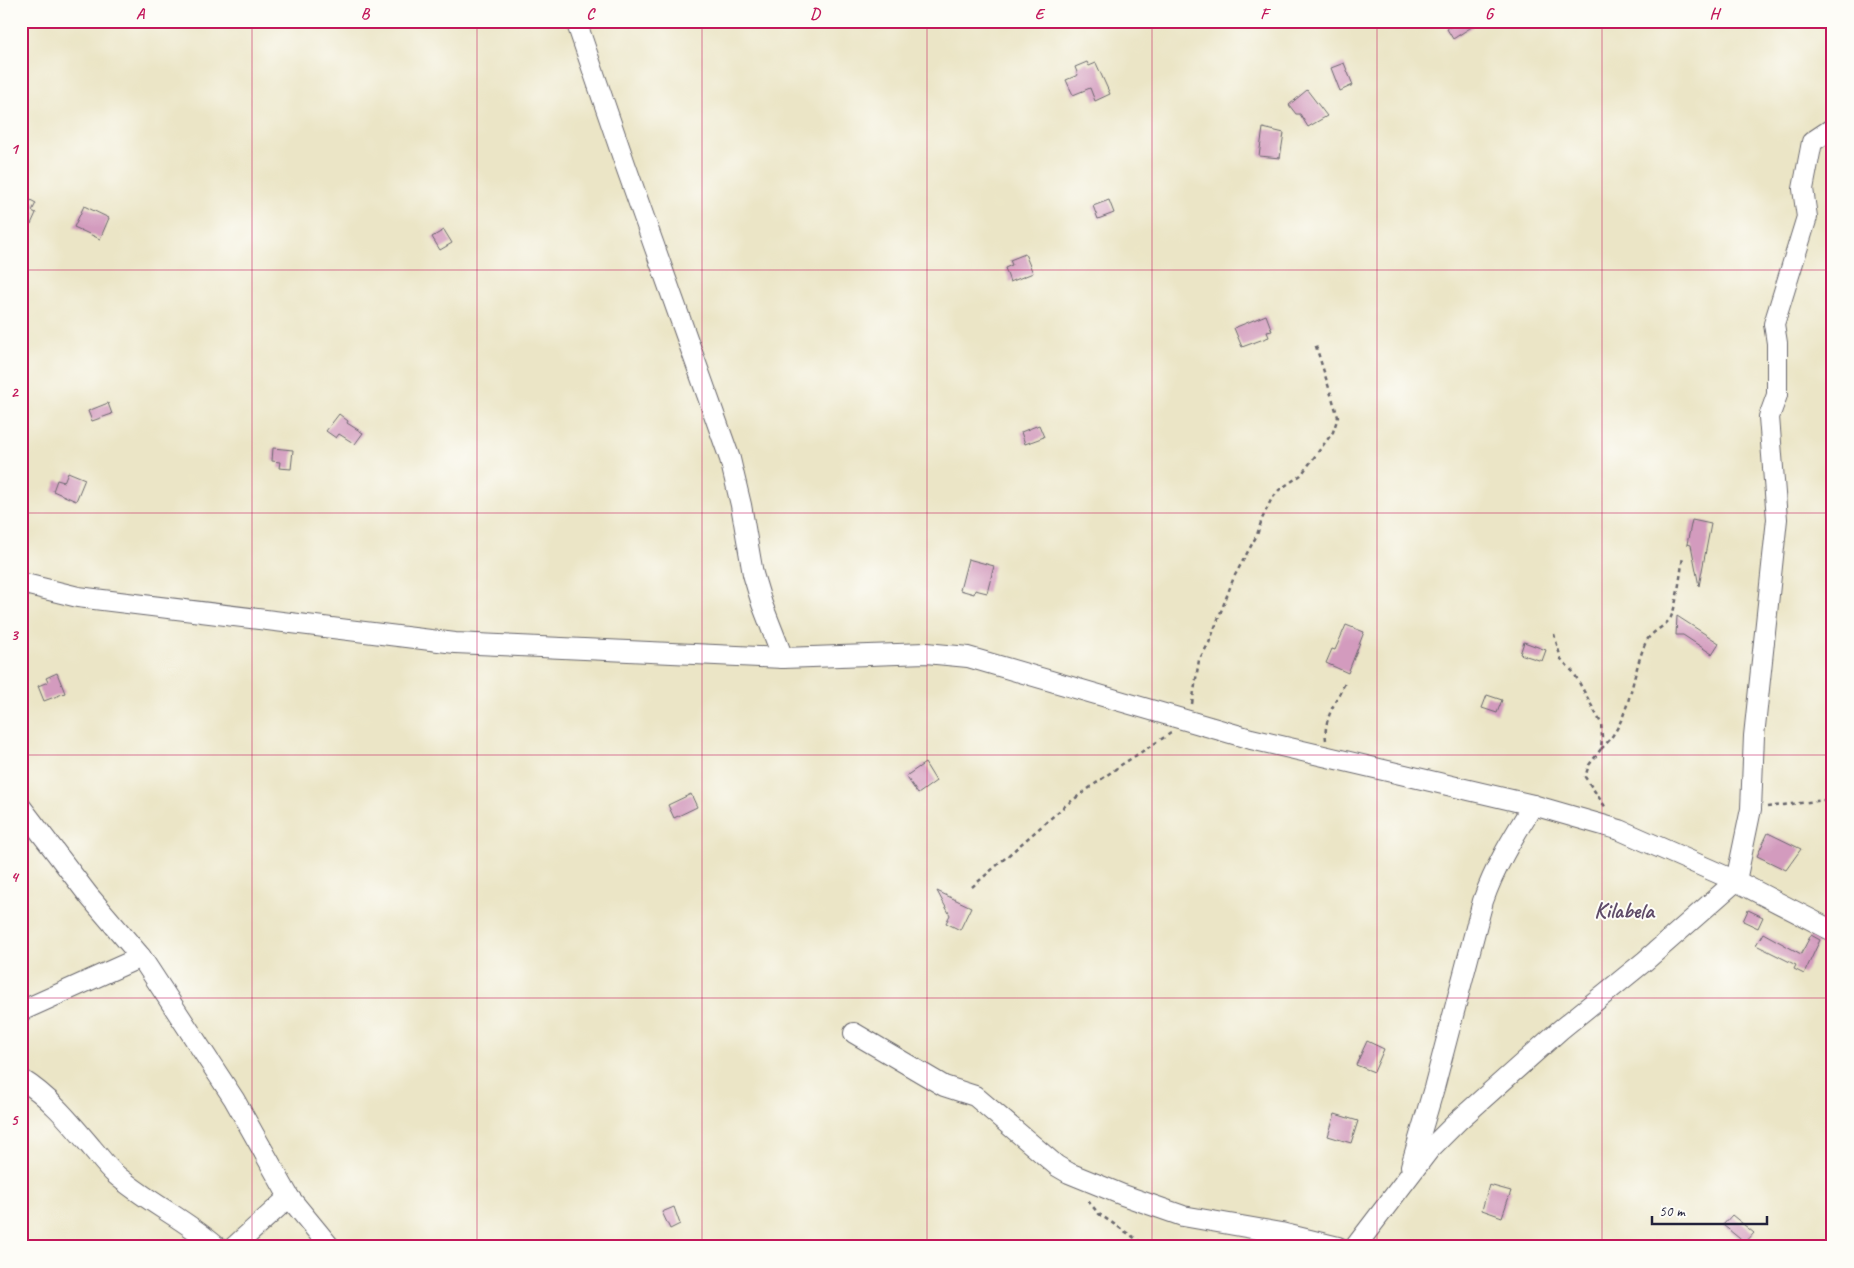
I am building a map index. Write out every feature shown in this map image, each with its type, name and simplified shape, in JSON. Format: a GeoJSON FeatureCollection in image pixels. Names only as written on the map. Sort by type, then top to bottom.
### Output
{"type":"FeatureCollection","features":[{"type":"Feature","properties":{"kind":"street"},"geometry":{"type":"LineString","coordinates":[[576,21],[730,459],[741,504],[753,574],[762,604],[784,658]]}},
{"type":"Feature","properties":{"kind":"street"},"geometry":{"type":"LineString","coordinates":[[1355,1247],[1429,1150],[1459,1120],[1560,1030],[1645,961],[1736,880],[1752,809],[1754,736],[1777,519],[1769,417],[1778,395],[1777,343],[1774,324],[1807,217],[1803,189],[1812,142],[1833,128]]}},
{"type":"Feature","properties":{"kind":"street"},"geometry":{"type":"LineString","coordinates":[[21,583],[78,597],[455,643],[784,658],[926,653],[968,657],[1251,739],[1533,805],[1620,830],[1736,880],[1833,931]]}},
{"type":"Feature","properties":{"kind":"street"},"geometry":{"type":"LineString","coordinates":[[1409,1176],[1490,880],[1533,805]]}},
{"type":"Feature","properties":{"kind":"street"},"geometry":{"type":"LineString","coordinates":[[21,807],[89,896],[141,957],[234,1099],[289,1197],[330,1247]]}},
{"type":"Feature","properties":{"kind":"street"},"geometry":{"type":"LineString","coordinates":[[21,1011],[141,957]]}},
{"type":"Feature","properties":{"kind":"street"},"geometry":{"type":"LineString","coordinates":[[854,1032],[944,1086],[975,1096],[1057,1166],[1069,1173],[1123,1195],[1183,1216],[1280,1233],[1338,1247]]}},
{"type":"Feature","properties":{"kind":"street"},"geometry":{"type":"LineString","coordinates":[[21,1079],[32,1086],[63,1115],[113,1173],[149,1201],[198,1231],[217,1247]]}},
{"type":"Feature","properties":{"kind":"street"},"geometry":{"type":"LineString","coordinates":[[234,1247],[289,1197]]}},
{"type":"Feature","properties":{"kind":"path"},"geometry":{"type":"LineString","coordinates":[[972,888],[1066,805],[1121,765],[1190,722],[1199,660],[1209,643],[1234,577],[1257,535],[1271,500],[1279,490],[1301,475],[1333,432],[1338,417],[1315,343]]}},
{"type":"Feature","properties":{"kind":"path"},"geometry":{"type":"LineString","coordinates":[[1620,830],[1585,777],[1588,765],[1609,742],[1623,718],[1645,642],[1653,632],[1671,617],[1683,556]]}},
{"type":"Feature","properties":{"kind":"path"},"geometry":{"type":"LineString","coordinates":[[1554,634],[1561,659],[1574,673],[1601,724],[1601,749]]}},
{"type":"Feature","properties":{"kind":"path"},"geometry":{"type":"LineString","coordinates":[[1329,756],[1325,732],[1326,725],[1345,683]]}},
{"type":"Feature","properties":{"kind":"path"},"geometry":{"type":"LineString","coordinates":[[1752,809],[1833,799]]}},
{"type":"Feature","properties":{"kind":"path"},"geometry":{"type":"LineString","coordinates":[[1088,1199],[1098,1214],[1148,1247]]}},
{"type":"Feature","properties":{"kind":"building"},"geometry":{"type":"Polygon","coordinates":[[[1459,21],[1481,21],[1453,39],[1447,29],[1459,21]]]}},
{"type":"Feature","properties":{"kind":"building"},"geometry":{"type":"Polygon","coordinates":[[[1087,62],[1089,66],[1096,63],[1110,94],[1095,101],[1090,88],[1073,95],[1066,80],[1078,75],[1075,67],[1087,62]]]}},
{"type":"Feature","properties":{"kind":"building"},"geometry":{"type":"Polygon","coordinates":[[[1344,63],[1353,85],[1340,91],[1331,68],[1344,63]]]}},
{"type":"Feature","properties":{"kind":"building"},"geometry":{"type":"Polygon","coordinates":[[[1307,90],[1327,116],[1308,127],[1300,114],[1296,114],[1289,105],[1307,90]]]}},
{"type":"Feature","properties":{"kind":"building"},"geometry":{"type":"Polygon","coordinates":[[[1263,128],[1284,133],[1280,158],[1259,156],[1263,128]]]}},
{"type":"Feature","properties":{"kind":"building"},"geometry":{"type":"Polygon","coordinates":[[[21,195],[36,203],[32,211],[36,213],[31,224],[27,223],[21,234],[21,195]]]}},
{"type":"Feature","properties":{"kind":"building"},"geometry":{"type":"Polygon","coordinates":[[[1109,200],[1114,213],[1098,219],[1093,206],[1109,200]]]}},
{"type":"Feature","properties":{"kind":"building"},"geometry":{"type":"Polygon","coordinates":[[[84,206],[109,218],[100,239],[74,227],[84,206]]]}},
{"type":"Feature","properties":{"kind":"building"},"geometry":{"type":"Polygon","coordinates":[[[444,230],[452,243],[440,250],[432,237],[444,230]]]}},
{"type":"Feature","properties":{"kind":"building"},"geometry":{"type":"Polygon","coordinates":[[[1025,254],[1033,273],[1010,282],[1005,268],[1012,265],[1010,260],[1025,254]]]}},
{"type":"Feature","properties":{"kind":"building"},"geometry":{"type":"Polygon","coordinates":[[[1266,315],[1272,331],[1267,332],[1269,337],[1242,347],[1234,328],[1266,315]]]}},
{"type":"Feature","properties":{"kind":"building"},"geometry":{"type":"Polygon","coordinates":[[[108,403],[112,414],[92,421],[88,411],[108,403]]]}},
{"type":"Feature","properties":{"kind":"building"},"geometry":{"type":"Polygon","coordinates":[[[339,414],[348,421],[347,423],[363,433],[355,444],[339,434],[336,438],[326,431],[339,414]]]}},
{"type":"Feature","properties":{"kind":"building"},"geometry":{"type":"Polygon","coordinates":[[[1039,425],[1044,437],[1025,444],[1021,432],[1039,425]]]}},
{"type":"Feature","properties":{"kind":"building"},"geometry":{"type":"Polygon","coordinates":[[[273,448],[293,450],[291,469],[279,468],[280,462],[272,461],[273,448]]]}},
{"type":"Feature","properties":{"kind":"building"},"geometry":{"type":"Polygon","coordinates":[[[68,472],[85,479],[76,501],[53,491],[57,480],[64,482],[68,472]]]}},
{"type":"Feature","properties":{"kind":"building"},"geometry":{"type":"Polygon","coordinates":[[[1692,520],[1711,524],[1699,586],[1691,545],[1687,544],[1692,520]]]}},
{"type":"Feature","properties":{"kind":"building"},"geometry":{"type":"Polygon","coordinates":[[[968,559],[994,566],[987,593],[975,590],[974,594],[960,590],[968,559]]]}},
{"type":"Feature","properties":{"kind":"building"},"geometry":{"type":"Polygon","coordinates":[[[1677,616],[1719,643],[1712,654],[1683,635],[1676,635],[1677,616]]]}},
{"type":"Feature","properties":{"kind":"building"},"geometry":{"type":"Polygon","coordinates":[[[1346,625],[1364,632],[1348,673],[1326,663],[1332,649],[1335,650],[1346,625]]]}},
{"type":"Feature","properties":{"kind":"building"},"geometry":{"type":"Polygon","coordinates":[[[1524,642],[1546,650],[1542,661],[1520,654],[1524,642]]]}},
{"type":"Feature","properties":{"kind":"building"},"geometry":{"type":"Polygon","coordinates":[[[57,673],[65,693],[44,701],[38,686],[48,682],[46,678],[57,673]]]}},
{"type":"Feature","properties":{"kind":"building"},"geometry":{"type":"Polygon","coordinates":[[[1487,695],[1502,700],[1497,713],[1482,708],[1487,695]]]}},
{"type":"Feature","properties":{"kind":"building"},"geometry":{"type":"Polygon","coordinates":[[[925,763],[936,781],[918,794],[906,776],[925,763]]]}},
{"type":"Feature","properties":{"kind":"building"},"geometry":{"type":"Polygon","coordinates":[[[691,794],[697,807],[674,818],[668,805],[691,794]]]}},
{"type":"Feature","properties":{"kind":"building"},"geometry":{"type":"Polygon","coordinates":[[[1768,833],[1801,849],[1786,870],[1757,856],[1768,833]]]}},
{"type":"Feature","properties":{"kind":"building"},"geometry":{"type":"Polygon","coordinates":[[[937,891],[971,907],[960,930],[946,923],[950,915],[937,891]]]}},
{"type":"Feature","properties":{"kind":"building"},"geometry":{"type":"Polygon","coordinates":[[[1748,910],[1763,917],[1758,928],[1743,921],[1748,910]]]}},
{"type":"Feature","properties":{"kind":"building"},"geometry":{"type":"Polygon","coordinates":[[[1763,933],[1801,954],[1811,935],[1820,940],[1804,974],[1794,969],[1796,965],[1756,945],[1763,933]]]}},
{"type":"Feature","properties":{"kind":"building"},"geometry":{"type":"Polygon","coordinates":[[[1367,1041],[1384,1049],[1374,1072],[1356,1065],[1367,1041]]]}},
{"type":"Feature","properties":{"kind":"building"},"geometry":{"type":"Polygon","coordinates":[[[1335,1114],[1358,1121],[1351,1143],[1328,1136],[1335,1114]]]}},
{"type":"Feature","properties":{"kind":"building"},"geometry":{"type":"Polygon","coordinates":[[[1489,1185],[1511,1191],[1502,1217],[1482,1210],[1489,1185]]]}},
{"type":"Feature","properties":{"kind":"building"},"geometry":{"type":"Polygon","coordinates":[[[674,1207],[680,1224],[670,1229],[662,1212],[674,1207]]]}},
{"type":"Feature","properties":{"kind":"building"},"geometry":{"type":"Polygon","coordinates":[[[1732,1215],[1754,1233],[1745,1243],[1723,1225],[1732,1215]]]}},
{"type":"Feature","properties":{"kind":"district","name":"Kilabela"},"geometry":{"type":"Point","coordinates":[1624,910]}}]}
